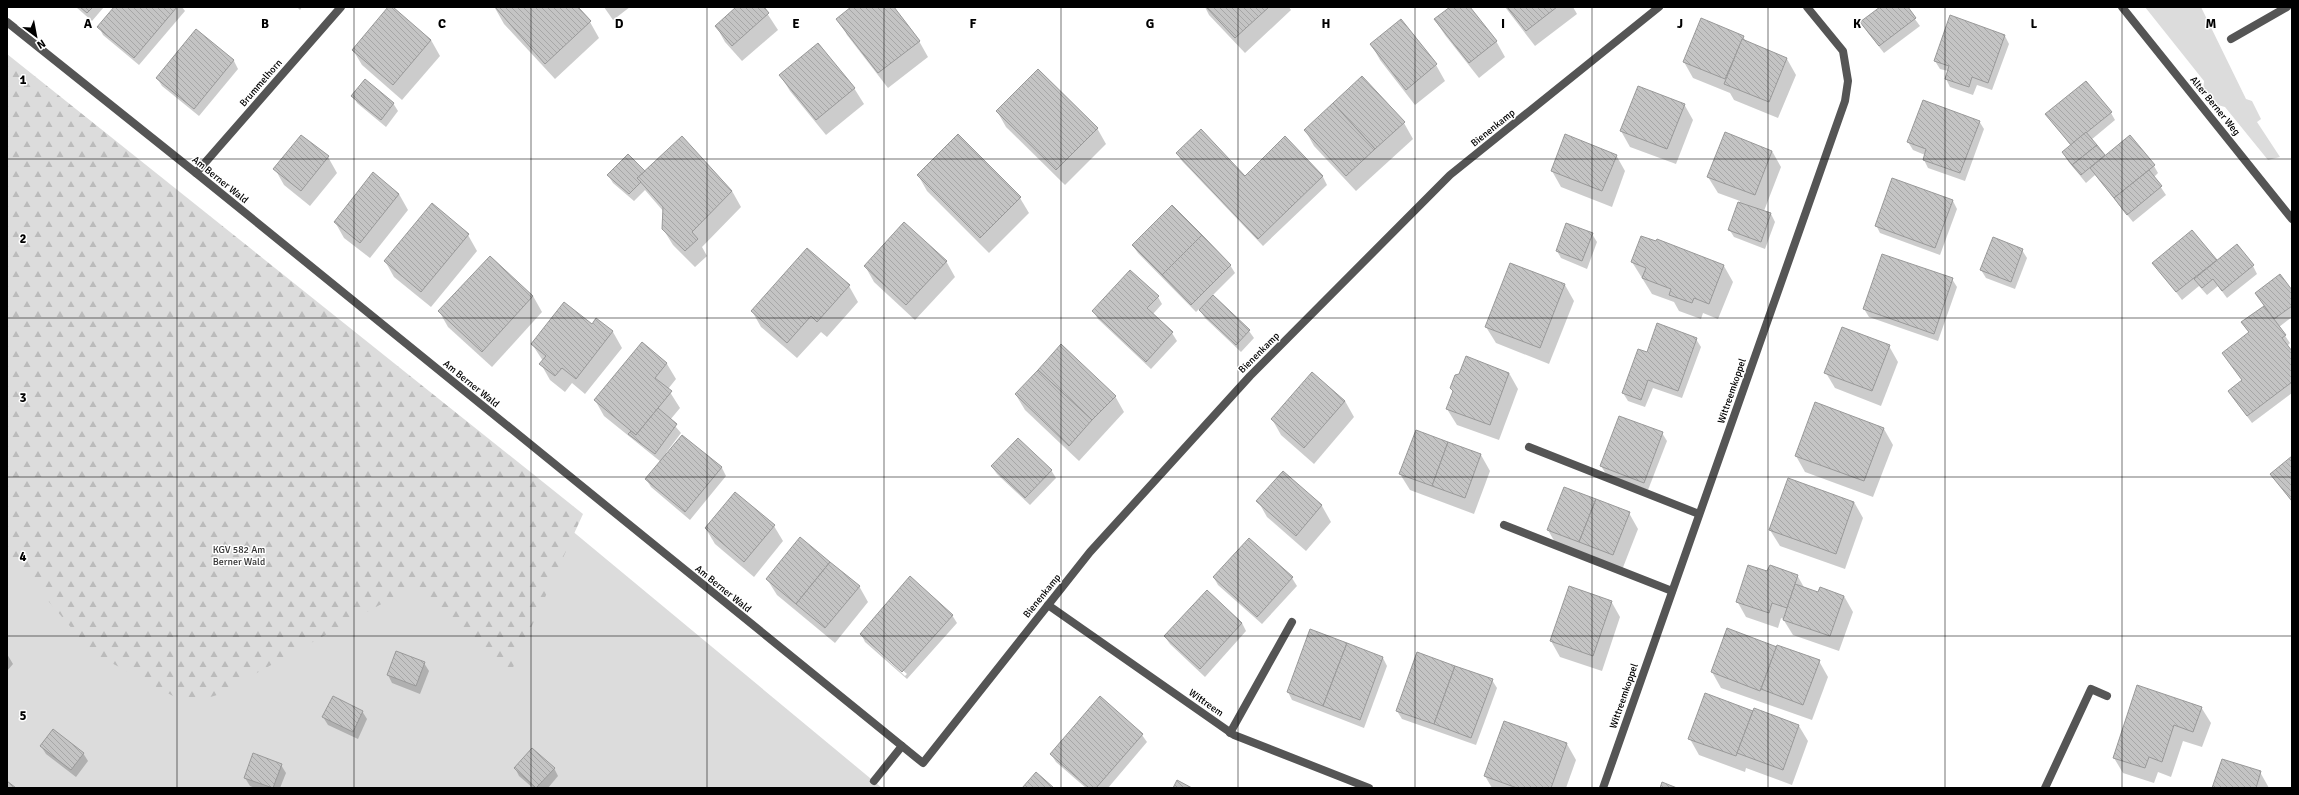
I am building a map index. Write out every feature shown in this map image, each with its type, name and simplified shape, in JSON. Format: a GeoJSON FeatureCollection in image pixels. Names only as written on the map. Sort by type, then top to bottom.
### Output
{"type":"FeatureCollection","features":[{"type":"Feature","properties":{"kind":"street","name":"Brummelhorn"},"geometry":{"type":"LineString","coordinates":[[196,173],[341,7]]}},
{"type":"Feature","properties":{"kind":"street","name":"Bienenkamp"},"geometry":{"type":"LineString","coordinates":[[923,762],[1095,546],[1250,376],[1450,175],[1659,7]]}},
{"type":"Feature","properties":{"kind":"street","name":"Wittreemkoppel"},"geometry":{"type":"LineString","coordinates":[[1603,788],[1845,101],[1848,81],[1843,51],[1807,7]]}},
{"type":"Feature","properties":{"kind":"street","name":"Alter Berner Weg"},"geometry":{"type":"LineString","coordinates":[[2122,7],[2292,218]]}},
{"type":"Feature","properties":{"kind":"street"},"geometry":{"type":"LineString","coordinates":[[2231,39],[2287,7]]}},
{"type":"Feature","properties":{"kind":"street","name":"Am Berner Wald"},"geometry":{"type":"LineString","coordinates":[[7,22],[196,173],[923,762]]}},
{"type":"Feature","properties":{"kind":"street"},"geometry":{"type":"LineString","coordinates":[[1529,447],[1699,514]]}},
{"type":"Feature","properties":{"kind":"street"},"geometry":{"type":"LineString","coordinates":[[1504,525],[1672,591]]}},
{"type":"Feature","properties":{"kind":"street","name":"Wittreem"},"geometry":{"type":"LineString","coordinates":[[1048,605],[1230,732],[1369,788]]}},
{"type":"Feature","properties":{"kind":"street"},"geometry":{"type":"LineString","coordinates":[[1230,732],[1292,622]]}},
{"type":"Feature","properties":{"kind":"street"},"geometry":{"type":"LineString","coordinates":[[2045,788],[2091,689],[2107,696]]}},
{"type":"Feature","properties":{"kind":"street"},"geometry":{"type":"LineString","coordinates":[[874,781],[902,746]]}},
{"type":"Feature","properties":{"kind":"green space"},"geometry":{"type":"Polygon","coordinates":[[[2145,7],[2201,7],[2246,99],[2252,101],[2261,119],[2257,122],[2280,157],[2268,160],[2225,107],[2210,103],[2203,93],[2204,81],[2145,7]]]}},
{"type":"Feature","properties":{"kind":"green space","name":"KGV 582 Am Berner Wald"},"geometry":{"type":"Polygon","coordinates":[[[7,54],[583,514],[510,674],[414,586],[217,695],[188,704],[93,653],[7,553],[7,54]]]}},
{"type":"Feature","properties":{"kind":"green space","name":"KGV 582 Am Berner Wald"},"geometry":{"type":"Polygon","coordinates":[[[7,62],[882,788],[7,788],[7,62]]]}},
{"type":"Feature","properties":{"kind":"building"},"geometry":{"type":"Polygon","coordinates":[[[80,7],[93,7],[87,13],[80,7]]]}},
{"type":"Feature","properties":{"kind":"building"},"geometry":{"type":"Polygon","coordinates":[[[114,7],[177,7],[134,58],[97,27],[114,7]]]}},
{"type":"Feature","properties":{"kind":"building"},"geometry":{"type":"Polygon","coordinates":[[[388,7],[393,7],[431,40],[393,85],[352,50],[388,7]]]}},
{"type":"Feature","properties":{"kind":"building"},"geometry":{"type":"Polygon","coordinates":[[[495,7],[578,7],[591,21],[545,64],[495,7]]]}},
{"type":"Feature","properties":{"kind":"building"},"geometry":{"type":"Polygon","coordinates":[[[736,7],[764,7],[769,13],[732,46],[715,26],[736,7]]]}},
{"type":"Feature","properties":{"kind":"building"},"geometry":{"type":"Polygon","coordinates":[[[851,7],[894,7],[920,41],[878,73],[836,19],[851,7]]]}},
{"type":"Feature","properties":{"kind":"building"},"geometry":{"type":"Polygon","coordinates":[[[1206,7],[1269,7],[1235,38],[1206,7]]]}},
{"type":"Feature","properties":{"kind":"building"},"geometry":{"type":"Polygon","coordinates":[[[1450,7],[1470,7],[1497,41],[1469,63],[1434,19],[1450,7]]]}},
{"type":"Feature","properties":{"kind":"building"},"geometry":{"type":"Polygon","coordinates":[[[1507,7],[1557,7],[1526,31],[1507,7]]]}},
{"type":"Feature","properties":{"kind":"building"},"geometry":{"type":"Polygon","coordinates":[[[1880,7],[1908,7],[1916,18],[1879,46],[1860,22],[1880,7]]]}},
{"type":"Feature","properties":{"kind":"building"},"geometry":{"type":"Polygon","coordinates":[[[1950,15],[2005,35],[1988,83],[1972,77],[1969,87],[1945,79],[1949,66],[1934,61],[1950,15]]]}},
{"type":"Feature","properties":{"kind":"building"},"geometry":{"type":"Polygon","coordinates":[[[1701,18],[1744,36],[1725,79],[1683,62],[1701,18]]]}},
{"type":"Feature","properties":{"kind":"building"},"geometry":{"type":"Polygon","coordinates":[[[1401,19],[1437,64],[1406,90],[1370,44],[1401,19]]]}},
{"type":"Feature","properties":{"kind":"building"},"geometry":{"type":"Polygon","coordinates":[[[196,29],[234,60],[194,109],[156,78],[196,29]]]}},
{"type":"Feature","properties":{"kind":"building"},"geometry":{"type":"Polygon","coordinates":[[[1742,39],[1787,58],[1769,102],[1724,84],[1742,39]]]}},
{"type":"Feature","properties":{"kind":"building"},"geometry":{"type":"Polygon","coordinates":[[[818,43],[855,88],[816,120],[779,75],[818,43]]]}},
{"type":"Feature","properties":{"kind":"building"},"geometry":{"type":"Polygon","coordinates":[[[1038,69],[1098,128],[1056,170],[996,111],[1038,69]]]}},
{"type":"Feature","properties":{"kind":"building"},"geometry":{"type":"Polygon","coordinates":[[[1362,76],[1405,122],[1375,149],[1333,103],[1362,76]]]}},
{"type":"Feature","properties":{"kind":"building"},"geometry":{"type":"Polygon","coordinates":[[[365,79],[394,103],[381,120],[351,96],[365,79]]]}},
{"type":"Feature","properties":{"kind":"building"},"geometry":{"type":"Polygon","coordinates":[[[2086,81],[2112,112],[2071,145],[2045,114],[2086,81]]]}},
{"type":"Feature","properties":{"kind":"building"},"geometry":{"type":"Polygon","coordinates":[[[1638,86],[1685,104],[1667,149],[1620,131],[1638,86]]]}},
{"type":"Feature","properties":{"kind":"building"},"geometry":{"type":"Polygon","coordinates":[[[1923,100],[1980,121],[1960,173],[1923,160],[1926,149],[1907,142],[1923,100]]]}},
{"type":"Feature","properties":{"kind":"building"},"geometry":{"type":"Polygon","coordinates":[[[1333,103],[1375,149],[1346,176],[1304,130],[1333,103]]]}},
{"type":"Feature","properties":{"kind":"building"},"geometry":{"type":"Polygon","coordinates":[[[1201,129],[1245,176],[1285,136],[1323,176],[1258,239],[1176,153],[1201,129]]]}},
{"type":"Feature","properties":{"kind":"building"},"geometry":{"type":"Polygon","coordinates":[[[1725,132],[1772,151],[1755,195],[1707,177],[1725,132]]]}},
{"type":"Feature","properties":{"kind":"building"},"geometry":{"type":"Polygon","coordinates":[[[2086,132],[2097,145],[2072,165],[2062,152],[2086,132]]]}},
{"type":"Feature","properties":{"kind":"building"},"geometry":{"type":"Polygon","coordinates":[[[958,134],[1021,197],[980,238],[917,175],[958,134]]]}},
{"type":"Feature","properties":{"kind":"building"},"geometry":{"type":"Polygon","coordinates":[[[1565,134],[1617,155],[1602,191],[1551,171],[1565,134]]]}},
{"type":"Feature","properties":{"kind":"building"},"geometry":{"type":"Polygon","coordinates":[[[301,135],[329,156],[301,191],[273,169],[301,135]]]}},
{"type":"Feature","properties":{"kind":"building"},"geometry":{"type":"Polygon","coordinates":[[[2130,135],[2155,165],[2114,198],[2090,168],[2130,135]]]}},
{"type":"Feature","properties":{"kind":"building"},"geometry":{"type":"Polygon","coordinates":[[[682,136],[732,191],[692,232],[698,239],[685,251],[662,229],[663,207],[637,178],[682,136]]]}},
{"type":"Feature","properties":{"kind":"building"},"geometry":{"type":"Polygon","coordinates":[[[2097,145],[2105,155],[2081,175],[2072,165],[2097,145]]]}},
{"type":"Feature","properties":{"kind":"building"},"geometry":{"type":"Polygon","coordinates":[[[628,154],[645,171],[637,178],[641,182],[629,194],[607,175],[628,154]]]}},
{"type":"Feature","properties":{"kind":"building"},"geometry":{"type":"Polygon","coordinates":[[[2149,170],[2162,186],[2127,215],[2114,198],[2149,170]]]}},
{"type":"Feature","properties":{"kind":"building"},"geometry":{"type":"Polygon","coordinates":[[[373,172],[399,194],[360,243],[334,222],[373,172]]]}},
{"type":"Feature","properties":{"kind":"building"},"geometry":{"type":"Polygon","coordinates":[[[1892,178],[1953,200],[1935,248],[1875,226],[1892,178]]]}},
{"type":"Feature","properties":{"kind":"building"},"geometry":{"type":"Polygon","coordinates":[[[1738,202],[1771,213],[1761,242],[1728,230],[1738,202]]]}},
{"type":"Feature","properties":{"kind":"building"},"geometry":{"type":"Polygon","coordinates":[[[432,203],[469,234],[421,292],[384,261],[432,203]]]}},
{"type":"Feature","properties":{"kind":"building"},"geometry":{"type":"Polygon","coordinates":[[[1172,205],[1202,235],[1162,275],[1132,245],[1172,205]]]}},
{"type":"Feature","properties":{"kind":"building"},"geometry":{"type":"Polygon","coordinates":[[[904,222],[947,261],[906,305],[864,266],[904,222]]]}},
{"type":"Feature","properties":{"kind":"building"},"geometry":{"type":"Polygon","coordinates":[[[1566,223],[1593,233],[1582,261],[1556,251],[1566,223]]]}},
{"type":"Feature","properties":{"kind":"building"},"geometry":{"type":"Polygon","coordinates":[[[2192,230],[2217,260],[2176,292],[2152,263],[2192,230]]]}},
{"type":"Feature","properties":{"kind":"building"},"geometry":{"type":"Polygon","coordinates":[[[1202,235],[1231,265],[1191,305],[1162,275],[1202,235]]]}},
{"type":"Feature","properties":{"kind":"building"},"geometry":{"type":"Polygon","coordinates":[[[1641,236],[1656,241],[1657,239],[1724,265],[1709,304],[1694,298],[1692,303],[1669,295],[1671,289],[1642,278],[1646,268],[1631,262],[1641,236]]]}},
{"type":"Feature","properties":{"kind":"building"},"geometry":{"type":"Polygon","coordinates":[[[1993,237],[2023,249],[2011,282],[1980,270],[1993,237]]]}},
{"type":"Feature","properties":{"kind":"building"},"geometry":{"type":"Polygon","coordinates":[[[2237,244],[2254,265],[2222,291],[2213,279],[2202,288],[2194,279],[2237,244]]]}},
{"type":"Feature","properties":{"kind":"building"},"geometry":{"type":"Polygon","coordinates":[[[807,248],[850,285],[817,322],[811,316],[787,343],[751,311],[807,248]]]}},
{"type":"Feature","properties":{"kind":"building"},"geometry":{"type":"Polygon","coordinates":[[[1882,254],[1953,278],[1934,334],[1863,309],[1882,254]]]}},
{"type":"Feature","properties":{"kind":"building"},"geometry":{"type":"Polygon","coordinates":[[[490,256],[533,296],[482,352],[438,311],[490,256]]]}},
{"type":"Feature","properties":{"kind":"building"},"geometry":{"type":"Polygon","coordinates":[[[1510,263],[1565,284],[1540,348],[1485,327],[1510,263]]]}},
{"type":"Feature","properties":{"kind":"building"},"geometry":{"type":"Polygon","coordinates":[[[1130,270],[1159,296],[1147,308],[1173,332],[1146,362],[1092,311],[1130,270]]]}},
{"type":"Feature","properties":{"kind":"building"},"geometry":{"type":"Polygon","coordinates":[[[2280,274],[2292,290],[2292,306],[2274,319],[2255,293],[2280,274]]]}},
{"type":"Feature","properties":{"kind":"building"},"geometry":{"type":"Polygon","coordinates":[[[1213,295],[1250,330],[1236,345],[1199,310],[1213,295]]]}},
{"type":"Feature","properties":{"kind":"building"},"geometry":{"type":"Polygon","coordinates":[[[564,302],[592,324],[596,318],[613,331],[576,379],[562,368],[555,376],[539,364],[546,356],[531,344],[564,302]]]}},
{"type":"Feature","properties":{"kind":"building"},"geometry":{"type":"Polygon","coordinates":[[[2264,306],[2286,335],[2282,338],[2292,351],[2292,382],[2247,416],[2228,391],[2242,380],[2222,353],[2249,332],[2241,322],[2264,306]]]}},
{"type":"Feature","properties":{"kind":"building"},"geometry":{"type":"Polygon","coordinates":[[[1657,323],[1697,338],[1678,391],[1648,380],[1641,400],[1622,393],[1638,349],[1647,352],[1657,323]]]}},
{"type":"Feature","properties":{"kind":"building"},"geometry":{"type":"Polygon","coordinates":[[[1842,327],[1890,345],[1872,391],[1824,373],[1842,327]]]}},
{"type":"Feature","properties":{"kind":"building"},"geometry":{"type":"Polygon","coordinates":[[[642,342],[667,363],[655,378],[672,391],[636,435],[594,400],[642,342]]]}},
{"type":"Feature","properties":{"kind":"building"},"geometry":{"type":"Polygon","coordinates":[[[1061,344],[1116,396],[1092,420],[1038,370],[1061,344]]]}},
{"type":"Feature","properties":{"kind":"building"},"geometry":{"type":"Polygon","coordinates":[[[1466,356],[1509,373],[1490,425],[1446,409],[1453,391],[1450,388],[1455,375],[1459,374],[1466,356]]]}},
{"type":"Feature","properties":{"kind":"building"},"geometry":{"type":"Polygon","coordinates":[[[1038,370],[1092,420],[1069,446],[1015,394],[1038,370]]]}},
{"type":"Feature","properties":{"kind":"building"},"geometry":{"type":"Polygon","coordinates":[[[1312,372],[1345,401],[1304,448],[1271,419],[1312,372]]]}},
{"type":"Feature","properties":{"kind":"building"},"geometry":{"type":"Polygon","coordinates":[[[1815,402],[1884,428],[1864,481],[1795,456],[1815,402]]]}},
{"type":"Feature","properties":{"kind":"building"},"geometry":{"type":"Polygon","coordinates":[[[658,408],[677,424],[655,454],[628,434],[631,431],[636,435],[658,408]]]}},
{"type":"Feature","properties":{"kind":"building"},"geometry":{"type":"Polygon","coordinates":[[[1619,416],[1663,432],[1644,483],[1600,466],[1619,416]]]}},
{"type":"Feature","properties":{"kind":"building"},"geometry":{"type":"Polygon","coordinates":[[[1416,430],[1448,442],[1432,486],[1399,474],[1416,430]]]}},
{"type":"Feature","properties":{"kind":"building"},"geometry":{"type":"Polygon","coordinates":[[[682,435],[722,467],[685,512],[645,479],[682,435]]]}},
{"type":"Feature","properties":{"kind":"building"},"geometry":{"type":"Polygon","coordinates":[[[1018,438],[1052,470],[1025,498],[991,466],[1018,438]]]}},
{"type":"Feature","properties":{"kind":"building"},"geometry":{"type":"Polygon","coordinates":[[[1448,442],[1481,454],[1465,498],[1432,486],[1448,442]]]}},
{"type":"Feature","properties":{"kind":"building"},"geometry":{"type":"Polygon","coordinates":[[[2292,456],[2292,501],[2270,474],[2292,456]]]}},
{"type":"Feature","properties":{"kind":"building"},"geometry":{"type":"Polygon","coordinates":[[[1283,471],[1322,505],[1296,536],[1256,501],[1283,471]]]}},
{"type":"Feature","properties":{"kind":"building"},"geometry":{"type":"Polygon","coordinates":[[[1788,478],[1854,502],[1836,554],[1769,530],[1788,478]]]}},
{"type":"Feature","properties":{"kind":"building"},"geometry":{"type":"Polygon","coordinates":[[[1564,487],[1596,499],[1579,542],[1547,530],[1564,487]]]}},
{"type":"Feature","properties":{"kind":"building"},"geometry":{"type":"Polygon","coordinates":[[[735,492],[775,525],[744,562],[705,528],[735,492]]]}},
{"type":"Feature","properties":{"kind":"building"},"geometry":{"type":"Polygon","coordinates":[[[1596,499],[1630,512],[1613,555],[1579,542],[1596,499]]]}},
{"type":"Feature","properties":{"kind":"building"},"geometry":{"type":"Polygon","coordinates":[[[800,537],[830,562],[796,604],[766,579],[800,537]]]}},
{"type":"Feature","properties":{"kind":"building"},"geometry":{"type":"Polygon","coordinates":[[[1249,538],[1293,577],[1257,617],[1213,577],[1249,538]]]}},
{"type":"Feature","properties":{"kind":"building"},"geometry":{"type":"Polygon","coordinates":[[[830,562],[860,586],[825,628],[796,604],[830,562]]]}},
{"type":"Feature","properties":{"kind":"building"},"geometry":{"type":"Polygon","coordinates":[[[1748,565],[1767,571],[1770,565],[1798,575],[1787,608],[1772,603],[1769,613],[1736,602],[1748,565]]]}},
{"type":"Feature","properties":{"kind":"building"},"geometry":{"type":"Polygon","coordinates":[[[910,576],[953,615],[902,672],[860,634],[910,576]]]}},
{"type":"Feature","properties":{"kind":"building"},"geometry":{"type":"Polygon","coordinates":[[[1795,584],[1818,592],[1820,587],[1844,596],[1830,636],[1783,620],[1795,584]]]}},
{"type":"Feature","properties":{"kind":"building"},"geometry":{"type":"Polygon","coordinates":[[[1569,586],[1612,601],[1593,656],[1550,641],[1569,586]]]}},
{"type":"Feature","properties":{"kind":"building"},"geometry":{"type":"Polygon","coordinates":[[[1207,590],[1242,623],[1200,669],[1164,636],[1207,590]]]}},
{"type":"Feature","properties":{"kind":"building"},"geometry":{"type":"Polygon","coordinates":[[[1727,628],[1777,647],[1760,691],[1711,672],[1727,628]]]}},
{"type":"Feature","properties":{"kind":"building"},"geometry":{"type":"Polygon","coordinates":[[[1310,629],[1347,643],[1323,706],[1287,692],[1310,629]]]}},
{"type":"Feature","properties":{"kind":"building"},"geometry":{"type":"Polygon","coordinates":[[[1347,643],[1383,657],[1360,720],[1323,706],[1347,643]]]}},
{"type":"Feature","properties":{"kind":"building"},"geometry":{"type":"Polygon","coordinates":[[[1777,645],[1820,660],[1803,705],[1761,689],[1777,645]]]}},
{"type":"Feature","properties":{"kind":"building"},"geometry":{"type":"Polygon","coordinates":[[[396,651],[425,662],[416,686],[387,675],[396,651]]]}},
{"type":"Feature","properties":{"kind":"building"},"geometry":{"type":"Polygon","coordinates":[[[1417,652],[1455,666],[1434,724],[1396,711],[1417,652]]]}},
{"type":"Feature","properties":{"kind":"building"},"geometry":{"type":"Polygon","coordinates":[[[1455,666],[1493,679],[1471,738],[1434,724],[1455,666]]]}},
{"type":"Feature","properties":{"kind":"building"},"geometry":{"type":"Polygon","coordinates":[[[2137,685],[2202,707],[2193,732],[2174,725],[2162,762],[2149,757],[2145,768],[2113,758],[2137,685]]]}},
{"type":"Feature","properties":{"kind":"building"},"geometry":{"type":"Polygon","coordinates":[[[1705,693],[1753,711],[1736,756],[1688,739],[1705,693]]]}},
{"type":"Feature","properties":{"kind":"building"},"geometry":{"type":"Polygon","coordinates":[[[333,696],[363,711],[353,732],[322,717],[333,696]]]}},
{"type":"Feature","properties":{"kind":"building"},"geometry":{"type":"Polygon","coordinates":[[[1100,696],[1143,734],[1096,788],[1089,788],[1050,754],[1100,696]]]}},
{"type":"Feature","properties":{"kind":"building"},"geometry":{"type":"Polygon","coordinates":[[[1754,708],[1799,725],[1783,770],[1737,753],[1754,708]]]}},
{"type":"Feature","properties":{"kind":"building"},"geometry":{"type":"Polygon","coordinates":[[[1504,721],[1567,743],[1551,788],[1517,788],[1484,776],[1504,721]]]}},
{"type":"Feature","properties":{"kind":"building"},"geometry":{"type":"Polygon","coordinates":[[[53,729],[84,753],[71,770],[40,746],[53,729]]]}},
{"type":"Feature","properties":{"kind":"building"},"geometry":{"type":"Polygon","coordinates":[[[532,748],[555,768],[536,788],[514,768],[532,748]]]}},
{"type":"Feature","properties":{"kind":"building"},"geometry":{"type":"Polygon","coordinates":[[[253,753],[282,764],[273,788],[244,778],[253,753]]]}},
{"type":"Feature","properties":{"kind":"building"},"geometry":{"type":"Polygon","coordinates":[[[2222,759],[2261,771],[2256,788],[2212,788],[2222,759]]]}},
{"type":"Feature","properties":{"kind":"building"},"geometry":{"type":"Polygon","coordinates":[[[1036,772],[1054,788],[1022,788],[1036,772]]]}},
{"type":"Feature","properties":{"kind":"building"},"geometry":{"type":"Polygon","coordinates":[[[1177,780],[1192,788],[1173,788],[1177,780]]]}},
{"type":"Feature","properties":{"kind":"building"},"geometry":{"type":"Polygon","coordinates":[[[7,781],[16,788],[7,788],[7,781]]]}},
{"type":"Feature","properties":{"kind":"building"},"geometry":{"type":"Polygon","coordinates":[[[1662,782],[1677,788],[1660,788],[1662,782]]]}}]}
